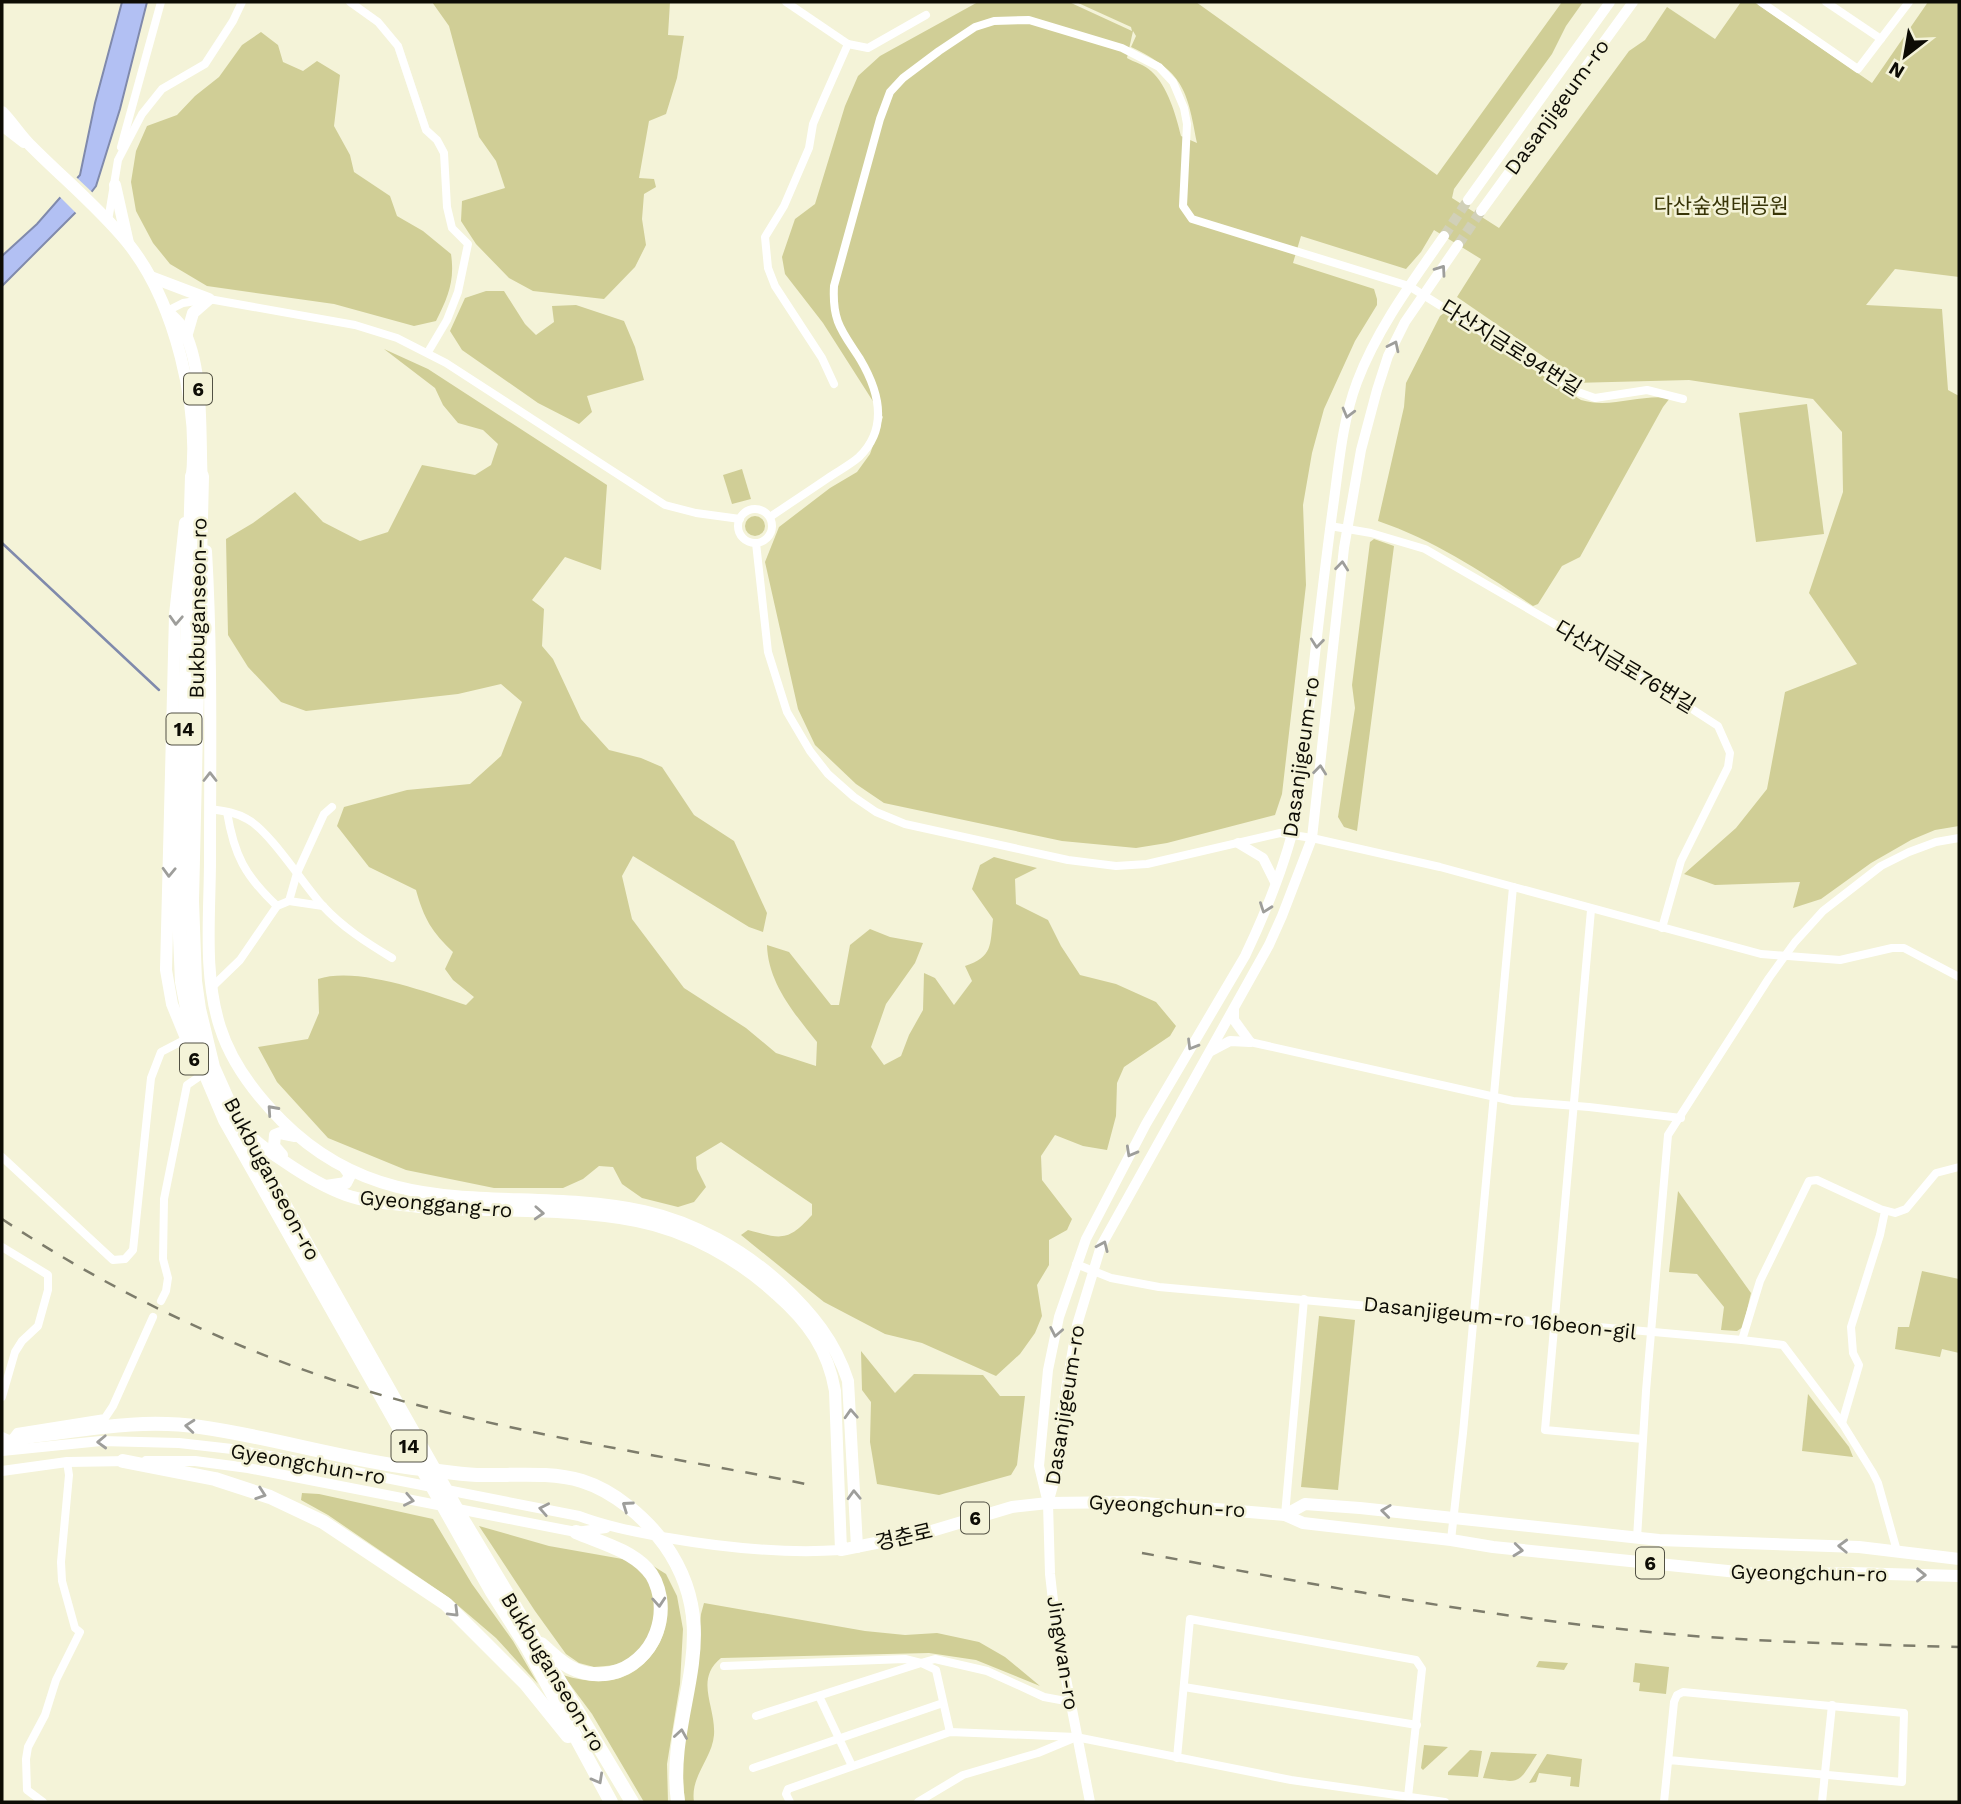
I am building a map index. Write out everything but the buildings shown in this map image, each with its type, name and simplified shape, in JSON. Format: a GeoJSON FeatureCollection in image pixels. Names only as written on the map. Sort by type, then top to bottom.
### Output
{"type":"FeatureCollection","features":[{"type":"Feature","properties":{"kind":"highway","name":"Bukbuganseon-ro"},"geometry":{"type":"LineString","coordinates":[[197,476],[192,887],[188,981],[199,1009],[213,1067],[283,1214],[332,1301],[499,1592],[530,1634],[632,1802]]}},
{"type":"Feature","properties":{"kind":"highway"},"geometry":{"type":"LineString","coordinates":[[4,1444],[99,1427],[158,1424],[198,1426],[383,1464],[473,1475],[558,1476],[584,1481],[645,1520],[667,1546],[691,1601],[696,1629],[677,1766],[678,1802]]}},
{"type":"Feature","properties":{"kind":"highway"},"geometry":{"type":"LineString","coordinates":[[123,1461],[215,1479],[270,1497],[323,1522],[446,1604],[526,1685],[585,1757]]}},
{"type":"Feature","properties":{"kind":"highway"},"geometry":{"type":"LineString","coordinates":[[530,1634],[560,1661],[575,1670],[589,1673],[615,1672],[636,1662],[648,1650],[658,1631],[661,1607],[658,1584],[648,1570],[633,1557],[576,1532]]}},
{"type":"Feature","properties":{"kind":"highway","name":"14"},"geometry":{"type":"LineString","coordinates":[[499,1592],[611,1802]]}},
{"type":"Feature","properties":{"kind":"main road","name":"Gyeonggang-ro"},"geometry":{"type":"LineString","coordinates":[[2,112],[30,146]]}},
{"type":"Feature","properties":{"kind":"main road","name":"Gyeonggang-ro"},"geometry":{"type":"LineString","coordinates":[[2,125],[54,167],[128,243],[151,277],[167,311],[182,365],[191,411],[207,571],[211,988],[220,1028],[232,1055],[254,1089],[299,1138],[321,1155],[345,1168],[402,1189],[447,1197],[602,1204],[647,1212],[685,1224],[725,1243],[769,1273],[799,1301],[826,1332],[840,1356],[848,1381],[857,1547]]}},
{"type":"Feature","properties":{"kind":"main road"},"geometry":{"type":"LineString","coordinates":[[115,185],[128,243]]}},
{"type":"Feature","properties":{"kind":"main road"},"geometry":{"type":"LineString","coordinates":[[151,277],[209,299],[193,313],[186,337]]}},
{"type":"Feature","properties":{"kind":"main road","name":"Gyeonggang-ro"},"geometry":{"type":"LineString","coordinates":[[167,311],[181,325],[186,337],[199,401],[197,476],[180,562],[176,615],[166,970],[172,1004],[192,1057],[220,1102],[255,1141],[325,1186],[348,1195],[386,1204],[599,1215],[637,1221],[685,1236],[719,1252],[755,1275],[794,1309],[814,1333],[832,1371],[841,1550]]}},
{"type":"Feature","properties":{"kind":"main road"},"geometry":{"type":"LineString","coordinates":[[172,1004],[211,988]]}},
{"type":"Feature","properties":{"kind":"main road"},"geometry":{"type":"LineString","coordinates":[[290,1165],[274,1146],[273,1140],[275,1135],[280,1133],[299,1138]]}},
{"type":"Feature","properties":{"kind":"main road"},"geometry":{"type":"LineString","coordinates":[[325,1186],[346,1183],[350,1175],[345,1168]]}},
{"type":"Feature","properties":{"kind":"main road","name":"Gyeongchun-ro"},"geometry":{"type":"LineString","coordinates":[[1048,1503],[1133,1502],[1285,1515],[1303,1523],[1493,1547],[1767,1575],[1851,1573],[1959,1576]]}},
{"type":"Feature","properties":{"kind":"main road","name":"경춘로"},"geometry":{"type":"LineString","coordinates":[[841,1550],[925,1533],[1012,1507],[1048,1503]]}},
{"type":"Feature","properties":{"kind":"main road","name":"Gyeongchun-ro"},"geometry":{"type":"LineString","coordinates":[[1285,1515],[1305,1504],[1637,1538],[1859,1547],[1959,1559]]}},
{"type":"Feature","properties":{"kind":"street"},"geometry":{"type":"LineString","coordinates":[[108,221],[118,160],[161,2]]}},
{"type":"Feature","properties":{"kind":"street"},"geometry":{"type":"LineString","coordinates":[[118,160],[147,106],[162,89],[205,64],[242,2]]}},
{"type":"Feature","properties":{"kind":"street"},"geometry":{"type":"LineString","coordinates":[[350,2],[378,22],[397,46],[426,130],[437,140],[444,153],[447,207],[452,228],[468,244],[458,292],[447,320],[428,352]]}},
{"type":"Feature","properties":{"kind":"street"},"geometry":{"type":"LineString","coordinates":[[786,2],[848,44],[869,48],[926,15]]}},
{"type":"Feature","properties":{"kind":"street","name":"Dasanjigeum-ro"},"geometry":{"type":"LineString","coordinates":[[1468,201],[1610,2]]}},
{"type":"Feature","properties":{"kind":"street","name":"Dasanjigeum-ro"},"geometry":{"type":"LineString","coordinates":[[1481,211],[1633,2]]}},
{"type":"Feature","properties":{"kind":"street"},"geometry":{"type":"LineString","coordinates":[[1761,2],[1858,69],[1909,2]]}},
{"type":"Feature","properties":{"kind":"street"},"geometry":{"type":"LineString","coordinates":[[1826,2],[1881,39]]}},
{"type":"Feature","properties":{"kind":"street","name":"다산지금로94번길"},"geometry":{"type":"LineString","coordinates":[[770,517],[859,456],[872,439],[878,418],[879,403],[875,387],[838,326],[832,307],[834,286],[880,119],[890,92],[903,78],[939,51],[975,27],[994,21],[1029,20],[1122,48],[1159,66],[1173,82],[1184,108],[1187,138],[1183,206],[1192,219],[1409,286],[1578,392],[1595,398],[1647,390],[1683,399]]}},
{"type":"Feature","properties":{"kind":"street"},"geometry":{"type":"LineString","coordinates":[[834,384],[822,358],[775,286],[768,268],[765,237],[784,206],[808,148],[813,124],[848,44]]}},
{"type":"Feature","properties":{"kind":"street","name":"Dasanjigeum-ro"},"geometry":{"type":"LineString","coordinates":[[1048,1503],[1039,1466],[1044,1404],[1059,1317],[1092,1227],[1140,1135],[1245,956],[1259,927],[1292,835],[1297,814],[1330,526],[1345,424],[1356,383],[1372,347],[1409,286],[1444,236]]}},
{"type":"Feature","properties":{"kind":"street","name":"Dasanjigeum-ro"},"geometry":{"type":"LineString","coordinates":[[1048,1503],[1059,1464],[1068,1367],[1077,1325],[1101,1246],[1234,1009],[1282,916],[1312,838],[1347,527],[1361,450],[1388,356],[1405,322],[1458,245]]}},
{"type":"Feature","properties":{"kind":"street"},"geometry":{"type":"LineString","coordinates":[[167,311],[183,303],[209,299],[355,325],[397,338],[428,352],[665,505],[696,513],[740,519]]}},
{"type":"Feature","properties":{"kind":"street"},"geometry":{"type":"LineString","coordinates":[[753,509],[764,511],[770,517],[773,525],[770,535],[761,542],[750,542],[740,535],[738,529],[743,513],[753,509]]}},
{"type":"Feature","properties":{"kind":"street","name":"다산지금로76번길"},"geometry":{"type":"LineString","coordinates":[[1330,526],[1347,527],[1425,550],[1615,659],[1718,726],[1730,753],[1728,767],[1681,861],[1662,929]]}},
{"type":"Feature","properties":{"kind":"street"},"geometry":{"type":"LineString","coordinates":[[756,543],[768,652],[787,712],[810,751],[828,774],[876,812],[905,824],[1068,860],[1116,866],[1147,864],[1280,833],[1440,867],[1761,954],[1840,960],[1904,948],[1959,977]]}},
{"type":"Feature","properties":{"kind":"street"},"geometry":{"type":"LineString","coordinates":[[289,901],[297,873],[324,814],[332,807]]}},
{"type":"Feature","properties":{"kind":"street"},"geometry":{"type":"LineString","coordinates":[[210,809],[250,820],[323,906],[358,938],[392,958]]}},
{"type":"Feature","properties":{"kind":"street"},"geometry":{"type":"LineString","coordinates":[[227,812],[231,839],[240,862],[254,885],[276,906]]}},
{"type":"Feature","properties":{"kind":"street","name":"Dasanjigeum-ro 16beon-gil"},"geometry":{"type":"LineString","coordinates":[[1076,1265],[1111,1278],[1159,1287],[1651,1333],[1668,1135],[1786,955],[1823,911],[1881,866],[1927,845],[1959,838]]}},
{"type":"Feature","properties":{"kind":"street"},"geometry":{"type":"LineString","coordinates":[[1238,843],[1263,858],[1275,882]]}},
{"type":"Feature","properties":{"kind":"street"},"geometry":{"type":"LineString","coordinates":[[1451,1540],[1513,887]]}},
{"type":"Feature","properties":{"kind":"street"},"geometry":{"type":"LineString","coordinates":[[211,988],[240,960],[276,906],[289,901],[323,906]]}},
{"type":"Feature","properties":{"kind":"street"},"geometry":{"type":"LineString","coordinates":[[1591,910],[1545,1430],[1643,1439]]}},
{"type":"Feature","properties":{"kind":"street"},"geometry":{"type":"LineString","coordinates":[[1234,1009],[1234,1020],[1250,1042]]}},
{"type":"Feature","properties":{"kind":"street"},"geometry":{"type":"LineString","coordinates":[[2,1157],[113,1260],[125,1259],[133,1250],[151,1078],[161,1052],[186,1039]]}},
{"type":"Feature","properties":{"kind":"street"},"geometry":{"type":"LineString","coordinates":[[1209,1052],[1230,1041],[1250,1042],[1513,1101],[1681,1118]]}},
{"type":"Feature","properties":{"kind":"street"},"geometry":{"type":"LineString","coordinates":[[161,1301],[168,1278],[163,1259],[164,1199],[187,1085],[203,1074]]}},
{"type":"Feature","properties":{"kind":"street"},"geometry":{"type":"LineString","coordinates":[[1742,1340],[1760,1281],[1806,1183],[1817,1180],[1885,1211],[1901,1212],[1936,1173],[1959,1167]]}},
{"type":"Feature","properties":{"kind":"street"},"geometry":{"type":"LineString","coordinates":[[1842,1423],[1859,1364],[1853,1353],[1850,1327],[1880,1235],[1885,1211]]}},
{"type":"Feature","properties":{"kind":"street"},"geometry":{"type":"LineString","coordinates":[[2,1247],[48,1275],[48,1290],[37,1326],[15,1352],[2,1397]]}},
{"type":"Feature","properties":{"kind":"street"},"geometry":{"type":"LineString","coordinates":[[1285,1515],[1304,1299]]}},
{"type":"Feature","properties":{"kind":"street"},"geometry":{"type":"LineString","coordinates":[[4,1444],[16,1432],[105,1418],[153,1317]]}},
{"type":"Feature","properties":{"kind":"street"},"geometry":{"type":"LineString","coordinates":[[1637,1538],[1651,1333],[1783,1345],[1842,1423],[1878,1483],[1897,1550]]}},
{"type":"Feature","properties":{"kind":"street","name":"Gyeongchun-ro"},"geometry":{"type":"LineString","coordinates":[[4,1444],[101,1441],[179,1443],[232,1449],[579,1516],[609,1527],[720,1547],[763,1552],[841,1550]]}},
{"type":"Feature","properties":{"kind":"street","name":"Gyeongchun-ro"},"geometry":{"type":"LineString","coordinates":[[2,1471],[67,1462],[195,1461],[248,1468],[576,1532],[609,1527]]}},
{"type":"Feature","properties":{"kind":"street"},"geometry":{"type":"LineString","coordinates":[[43,1802],[27,1790],[28,1747],[45,1715],[56,1680],[80,1632],[75,1629],[62,1581],[61,1562],[69,1475],[67,1462]]}},
{"type":"Feature","properties":{"kind":"street","name":"Jingwan-ro"},"geometry":{"type":"LineString","coordinates":[[1048,1503],[1050,1574],[1056,1627],[1090,1802]]}},
{"type":"Feature","properties":{"kind":"street"},"geometry":{"type":"LineString","coordinates":[[1177,1758],[1190,1619],[1416,1660],[1422,1669],[1408,1797]]}},
{"type":"Feature","properties":{"kind":"street"},"geometry":{"type":"LineString","coordinates":[[724,1666],[905,1659],[921,1663],[936,1670],[950,1732]]}},
{"type":"Feature","properties":{"kind":"street"},"geometry":{"type":"LineString","coordinates":[[756,1716],[934,1659],[987,1671],[1044,1697],[1071,1702]]}},
{"type":"Feature","properties":{"kind":"street"},"geometry":{"type":"LineString","coordinates":[[1184,1687],[1417,1725]]}},
{"type":"Feature","properties":{"kind":"street"},"geometry":{"type":"LineString","coordinates":[[1664,1802],[1674,1702],[1677,1695],[1683,1692],[1903,1713],[1902,1783],[1670,1760]]}},
{"type":"Feature","properties":{"kind":"street"},"geometry":{"type":"LineString","coordinates":[[819,1696],[852,1766]]}},
{"type":"Feature","properties":{"kind":"street"},"geometry":{"type":"LineString","coordinates":[[753,1768],[943,1703]]}},
{"type":"Feature","properties":{"kind":"street"},"geometry":{"type":"LineString","coordinates":[[1822,1802],[1832,1705]]}},
{"type":"Feature","properties":{"kind":"street"},"geometry":{"type":"LineString","coordinates":[[790,1802],[786,1794],[788,1789],[950,1732],[1076,1737],[1303,1782],[1445,1802]]}},
{"type":"Feature","properties":{"kind":"street"},"geometry":{"type":"LineString","coordinates":[[918,1802],[963,1774],[1038,1753],[1076,1737]]}},
{"type":"Feature","properties":{"kind":"green space"},"geometry":{"type":"Polygon","coordinates":[[[432,2],[670,2],[668,35],[684,36],[677,78],[666,114],[649,121],[639,178],[654,179],[656,187],[644,194],[642,219],[646,245],[635,267],[604,299],[533,291],[509,278],[476,244],[461,221],[462,201],[505,188],[496,161],[479,137],[449,26],[432,2]]]}},
{"type":"Feature","properties":{"kind":"green space","name":"다산숲생태공원"},"geometry":{"type":"Polygon","coordinates":[[[978,2],[1069,2],[1132,31],[1131,27],[1076,2],[1196,2],[1437,175],[1562,2],[1583,2],[1566,26],[1552,54],[1454,189],[1452,198],[1499,228],[1629,51],[1645,40],[1667,7],[1715,39],[1741,2],[1754,2],[1872,83],[1928,2],[1959,2],[1959,277],[1895,269],[1866,305],[1942,309],[1948,390],[1959,396],[1959,826],[1935,830],[1911,840],[1871,863],[1821,899],[1793,908],[1800,882],[1715,885],[1684,874],[1736,828],[1767,789],[1785,692],[1857,664],[1809,593],[1843,492],[1842,432],[1813,399],[1689,380],[1573,383],[1563,370],[1457,297],[1481,259],[1434,230],[1421,252],[1406,269],[1301,236],[1293,263],[1374,289],[1377,305],[1355,341],[1324,409],[1312,453],[1303,505],[1306,585],[1282,794],[1275,815],[1167,843],[1136,848],[1062,841],[884,803],[856,784],[815,745],[798,709],[765,562],[779,527],[830,488],[857,472],[870,454],[883,417],[823,323],[785,274],[782,257],[795,219],[815,204],[845,106],[858,76],[880,56],[978,2]],[[1133,31],[1127,58],[1146,67],[1157,77],[1170,102],[1181,136],[1197,143],[1190,108],[1180,84],[1162,65],[1131,47],[1136,36],[1133,31]]]}},
{"type":"Feature","properties":{"kind":"green space"},"geometry":{"type":"Polygon","coordinates":[[[261,32],[278,45],[283,62],[303,71],[317,61],[340,75],[334,126],[350,155],[354,172],[390,196],[397,216],[423,231],[451,254],[450,289],[436,321],[414,326],[334,304],[207,286],[170,264],[153,243],[136,211],[131,182],[136,151],[147,126],[177,115],[219,77],[242,45],[261,32]]]}},
{"type":"Feature","properties":{"kind":"green space"},"geometry":{"type":"Polygon","coordinates":[[[486,291],[504,291],[525,324],[536,335],[554,322],[552,306],[576,305],[624,321],[644,380],[587,396],[592,412],[579,424],[538,403],[462,350],[450,331],[465,298],[486,291]]]}},
{"type":"Feature","properties":{"kind":"green space"},"geometry":{"type":"Polygon","coordinates":[[[1444,313],[1581,400],[1603,403],[1670,398],[1580,557],[1562,566],[1538,604],[1533,606],[1439,548],[1378,521],[1404,407],[1406,383],[1444,313]]]}},
{"type":"Feature","properties":{"kind":"green space"},"geometry":{"type":"Polygon","coordinates":[[[384,349],[428,369],[607,485],[601,570],[565,557],[532,600],[544,609],[542,646],[553,659],[581,719],[609,750],[641,758],[662,767],[694,815],[734,841],[767,913],[763,932],[749,927],[633,856],[622,876],[632,919],[684,988],[746,1028],[776,1053],[816,1066],[817,1042],[791,1009],[777,985],[768,959],[767,945],[789,952],[831,1005],[839,1005],[850,945],[870,929],[890,937],[923,943],[915,963],[886,1004],[871,1047],[884,1065],[901,1056],[923,1010],[924,973],[935,978],[954,1005],[972,981],[965,966],[981,959],[988,949],[993,919],[972,889],[980,865],[994,857],[1037,868],[1015,879],[1016,904],[1048,920],[1080,975],[1116,984],[1156,1002],[1176,1026],[1170,1036],[1124,1067],[1117,1083],[1116,1116],[1107,1150],[1083,1146],[1055,1135],[1041,1156],[1042,1180],[1072,1219],[1067,1230],[1049,1240],[1049,1265],[1037,1285],[1042,1316],[1035,1333],[1020,1354],[996,1376],[922,1343],[885,1334],[824,1302],[741,1235],[748,1230],[776,1236],[790,1234],[812,1215],[812,1204],[721,1142],[696,1157],[697,1169],[706,1187],[694,1202],[678,1207],[642,1198],[622,1184],[613,1167],[599,1166],[583,1179],[563,1188],[494,1188],[406,1170],[328,1138],[277,1082],[258,1047],[308,1039],[319,1013],[318,979],[334,976],[372,978],[466,1005],[474,997],[453,980],[445,969],[453,952],[430,924],[416,890],[369,867],[337,826],[344,807],[407,790],[470,784],[501,756],[522,702],[501,684],[458,694],[306,711],[281,702],[248,667],[228,635],[226,539],[295,492],[323,522],[360,541],[388,532],[422,465],[475,475],[491,465],[498,444],[483,430],[458,423],[443,405],[435,388],[384,349]]]}},
{"type":"Feature","properties":{"kind":"green space"},"geometry":{"type":"Polygon","coordinates":[[[1807,404],[1824,534],[1756,542],[1739,413],[1807,404]]]}},
{"type":"Feature","properties":{"kind":"green space"},"geometry":{"type":"Polygon","coordinates":[[[742,469],[751,499],[732,504],[723,475],[742,469]]]}},
{"type":"Feature","properties":{"kind":"green space"},"geometry":{"type":"Polygon","coordinates":[[[755,516],[762,519],[765,526],[762,533],[755,536],[748,533],[745,526],[748,519],[755,516]]]}},
{"type":"Feature","properties":{"kind":"green space"},"geometry":{"type":"Polygon","coordinates":[[[1374,539],[1394,546],[1357,831],[1344,827],[1338,817],[1355,708],[1352,685],[1370,542],[1374,539]]]}},
{"type":"Feature","properties":{"kind":"green space"},"geometry":{"type":"Polygon","coordinates":[[[1678,1191],[1751,1293],[1743,1327],[1737,1331],[1721,1330],[1724,1307],[1697,1274],[1669,1272],[1678,1191]]]}},
{"type":"Feature","properties":{"kind":"green space"},"geometry":{"type":"Polygon","coordinates":[[[1922,1271],[1959,1279],[1959,1353],[1942,1349],[1940,1357],[1895,1349],[1898,1327],[1909,1327],[1922,1271]]]}},
{"type":"Feature","properties":{"kind":"green space"},"geometry":{"type":"Polygon","coordinates":[[[1319,1316],[1355,1320],[1338,1490],[1301,1487],[1319,1316]]]}},
{"type":"Feature","properties":{"kind":"green space"},"geometry":{"type":"Polygon","coordinates":[[[861,1351],[895,1393],[914,1374],[983,1375],[1000,1396],[1025,1396],[1017,1465],[1011,1475],[939,1495],[877,1484],[870,1442],[871,1402],[862,1390],[861,1351]]]}},
{"type":"Feature","properties":{"kind":"green space"},"geometry":{"type":"Polygon","coordinates":[[[1808,1394],[1849,1447],[1853,1457],[1802,1451],[1808,1394]]]}},
{"type":"Feature","properties":{"kind":"green space"},"geometry":{"type":"Polygon","coordinates":[[[302,1493],[319,1494],[433,1519],[538,1684],[496,1638],[448,1597],[328,1515],[301,1500],[302,1493]]]}},
{"type":"Feature","properties":{"kind":"green space"},"geometry":{"type":"Polygon","coordinates":[[[479,1526],[549,1546],[628,1560],[656,1586],[657,1626],[638,1656],[617,1665],[594,1667],[579,1663],[566,1654],[479,1526]]]}},
{"type":"Feature","properties":{"kind":"green space"},"geometry":{"type":"Polygon","coordinates":[[[650,1564],[666,1574],[677,1596],[683,1629],[680,1684],[667,1764],[668,1802],[644,1802],[592,1714],[563,1675],[606,1681],[630,1673],[651,1655],[662,1638],[666,1614],[650,1564]]]}},
{"type":"Feature","properties":{"kind":"green space"},"geometry":{"type":"Polygon","coordinates":[[[704,1603],[865,1631],[905,1635],[937,1633],[979,1642],[1005,1657],[1040,1686],[976,1660],[929,1653],[721,1658],[713,1666],[707,1684],[714,1724],[712,1744],[695,1784],[694,1802],[685,1802],[681,1763],[704,1603]]]}},
{"type":"Feature","properties":{"kind":"green space"},"geometry":{"type":"Polygon","coordinates":[[[1539,1661],[1568,1663],[1564,1670],[1536,1667],[1539,1661]]]}},
{"type":"Feature","properties":{"kind":"green space"},"geometry":{"type":"Polygon","coordinates":[[[1635,1663],[1669,1667],[1666,1694],[1639,1691],[1640,1683],[1633,1682],[1635,1663]]]}},
{"type":"Feature","properties":{"kind":"green space"},"geometry":{"type":"Polygon","coordinates":[[[1424,1745],[1448,1747],[1423,1770],[1421,1768],[1424,1745]]]}},
{"type":"Feature","properties":{"kind":"green space"},"geometry":{"type":"Polygon","coordinates":[[[1470,1750],[1482,1751],[1478,1777],[1448,1775],[1448,1772],[1470,1750]]]}},
{"type":"Feature","properties":{"kind":"green space"},"geometry":{"type":"Polygon","coordinates":[[[1491,1752],[1537,1754],[1521,1777],[1505,1781],[1483,1778],[1491,1752]]]}},
{"type":"Feature","properties":{"kind":"green space"},"geometry":{"type":"Polygon","coordinates":[[[1547,1754],[1582,1759],[1579,1787],[1570,1786],[1571,1777],[1539,1773],[1536,1782],[1529,1783],[1547,1754]]]}},
{"type":"Feature","properties":{"kind":"water"},"geometry":{"type":"Polygon","coordinates":[[[122,2],[147,2],[120,109],[96,186],[76,212],[2,286],[2,256],[37,224],[80,175],[95,103],[122,2]]]}},
{"type":"Feature","properties":{"kind":"pier"},"geometry":{"type":"Polygon","coordinates":[[[75,176],[94,194],[78,215],[58,195],[75,176]]]}},
{"type":"Feature","properties":{"kind":"waterway"},"geometry":{"type":"LineString","coordinates":[[2,543],[159,690]]}},
{"type":"Feature","properties":{"kind":"tunnel"},"geometry":{"type":"LineString","coordinates":[[1444,236],[1468,200]]}},
{"type":"Feature","properties":{"kind":"tunnel"},"geometry":{"type":"LineString","coordinates":[[1458,245],[1481,211]]}},
{"type":"Feature","properties":{"kind":"railway"},"geometry":{"type":"LineString","coordinates":[[2,1219],[97,1277],[196,1327],[248,1349],[353,1386],[506,1426],[811,1485]]}},
{"type":"Feature","properties":{"kind":"railway"},"geometry":{"type":"LineString","coordinates":[[1142,1553],[1385,1596],[1569,1623],[1753,1640],[1959,1647]]}}]}
